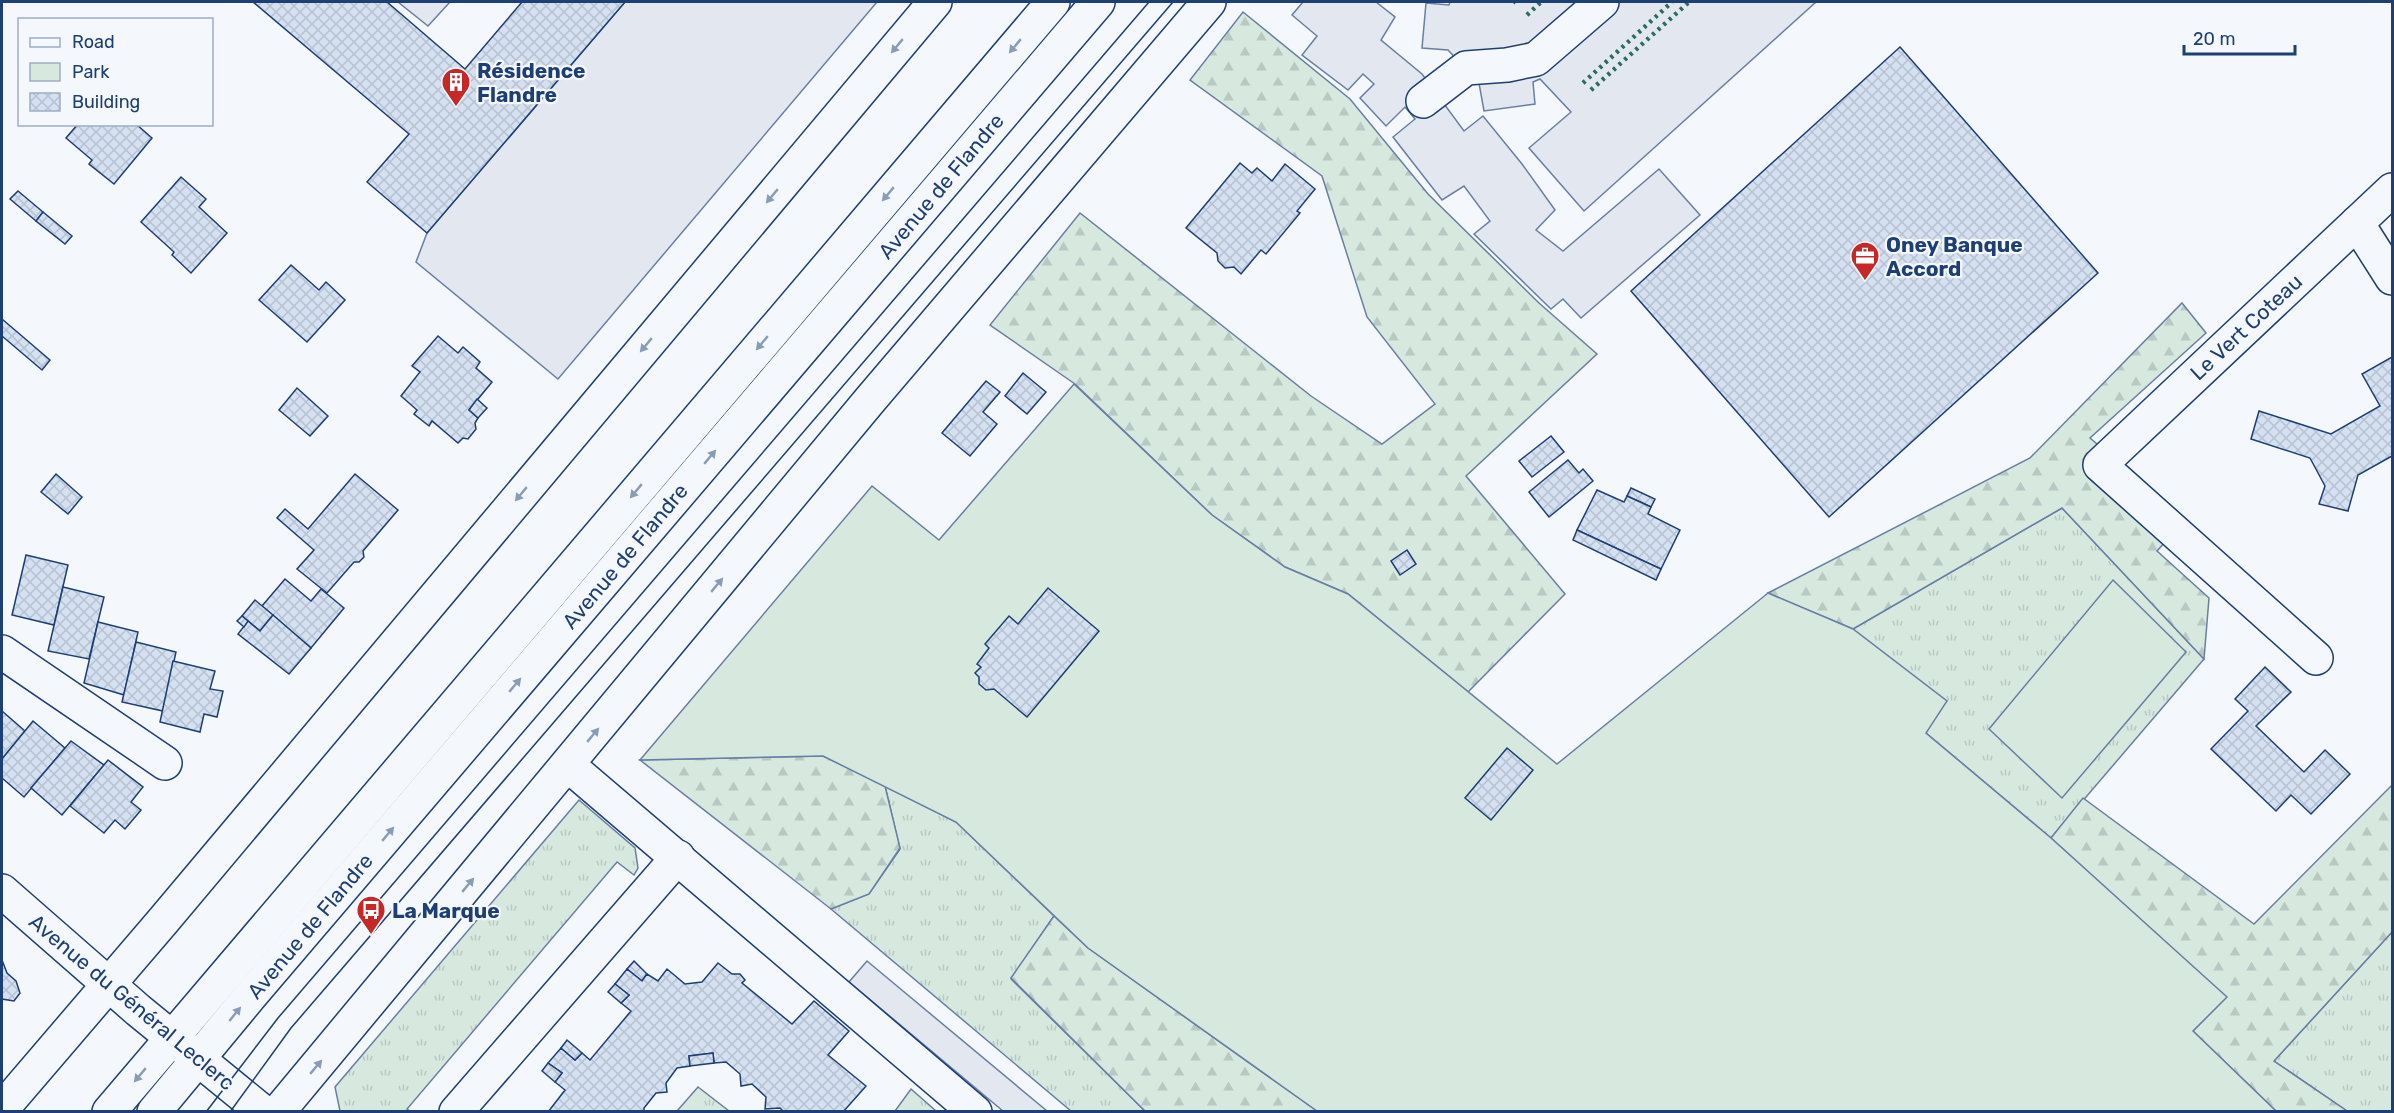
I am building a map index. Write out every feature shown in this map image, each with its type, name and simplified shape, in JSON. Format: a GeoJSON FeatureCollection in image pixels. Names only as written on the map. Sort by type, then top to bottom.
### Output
{"type":"FeatureCollection","features":[{"type":"Feature","properties":{"kind":"street"},"geometry":{"type":"LineString","coordinates":[[2,1109],[935,2]]}},
{"type":"Feature","properties":{"kind":"street","name":"Avenue de Flandre"},"geometry":{"type":"LineString","coordinates":[[109,1112],[1053,2]]}},
{"type":"Feature","properties":{"kind":"street","name":"Avenue de Flandre"},"geometry":{"type":"LineString","coordinates":[[154,1112],[1098,2]]}},
{"type":"Feature","properties":{"kind":"street"},"geometry":{"type":"LineString","coordinates":[[278,1112],[870,400],[1209,2]]}},
{"type":"Feature","properties":{"kind":"street"},"geometry":{"type":"LineString","coordinates":[[1424,101],[1466,68],[1507,65],[1536,59],[1602,2]]}},
{"type":"Feature","properties":{"kind":"street","name":"Le Vert Coteau"},"geometry":{"type":"LineString","coordinates":[[2316,658],[2100,465],[2392,190]]}},
{"type":"Feature","properties":{"kind":"street"},"geometry":{"type":"LineString","coordinates":[[2357,223],[2392,278]]}},
{"type":"Feature","properties":{"kind":"street"},"geometry":{"type":"LineString","coordinates":[[2,652],[165,763]]}},
{"type":"Feature","properties":{"kind":"street"},"geometry":{"type":"LineString","coordinates":[[568,765],[975,1112]]}},
{"type":"Feature","properties":{"kind":"street"},"geometry":{"type":"LineString","coordinates":[[456,1112],[678,857]]}},
{"type":"Feature","properties":{"kind":"street","name":"Avenue du Général Leclerc"},"geometry":{"type":"LineString","coordinates":[[2,891],[171,1038],[263,1112]]}},
{"type":"Feature","properties":{"kind":"green space"},"geometry":{"type":"Polygon","coordinates":[[[1243,12],[1350,99],[1428,194],[1539,303],[1597,354],[1466,476],[1565,594],[1468,692],[1348,594],[1285,567],[1212,515],[1075,384],[990,325],[1080,213],[1311,396],[1382,444],[1435,404],[1367,317],[1322,176],[1190,80],[1243,12]]]}},
{"type":"Feature","properties":{"kind":"green space"},"geometry":{"type":"Polygon","coordinates":[[[2182,303],[2206,333],[2090,438],[2186,519],[2157,551],[2209,598],[2204,659],[2062,508],[1853,629],[1768,593],[2030,458],[2182,303]]]}},
{"type":"Feature","properties":{"kind":"green space"},"geometry":{"type":"Polygon","coordinates":[[[1074,384],[1212,515],[1285,567],[1348,594],[1557,764],[1768,593],[1853,629],[1947,701],[1926,733],[2051,838],[2227,997],[2193,1031],[2276,1111],[1317,1111],[1088,948],[956,822],[823,756],[640,760],[872,486],[939,540],[1074,384]]]}},
{"type":"Feature","properties":{"kind":"green space"},"geometry":{"type":"Polygon","coordinates":[[[2062,508],[2204,659],[2051,838],[1926,733],[1853,629],[2062,508]]]}},
{"type":"Feature","properties":{"kind":"green space"},"geometry":{"type":"Polygon","coordinates":[[[2113,580],[2186,652],[2062,798],[1989,729],[2113,580]]]}},
{"type":"Feature","properties":{"kind":"green space"},"geometry":{"type":"Polygon","coordinates":[[[823,756],[885,786],[900,848],[869,894],[831,909],[640,760],[823,756]]]}},
{"type":"Feature","properties":{"kind":"green space"},"geometry":{"type":"Polygon","coordinates":[[[2392,785],[2392,932],[2274,1061],[2347,1111],[2276,1111],[2193,1031],[2226,997],[2051,838],[2083,798],[2254,924],[2392,785]]]}},
{"type":"Feature","properties":{"kind":"green space"},"geometry":{"type":"Polygon","coordinates":[[[885,786],[956,822],[1054,916],[1011,979],[1145,1111],[1071,1111],[831,909],[869,894],[900,849],[885,786]]]}},
{"type":"Feature","properties":{"kind":"green space"},"geometry":{"type":"Polygon","coordinates":[[[579,800],[635,848],[638,868],[634,875],[617,862],[407,1109],[410,1111],[340,1111],[335,1087],[579,800]]]}},
{"type":"Feature","properties":{"kind":"green space"},"geometry":{"type":"Polygon","coordinates":[[[1054,916],[1088,948],[1317,1111],[1145,1111],[1011,978],[1054,916]]]}},
{"type":"Feature","properties":{"kind":"green space"},"geometry":{"type":"Polygon","coordinates":[[[2392,932],[2392,1111],[2347,1111],[2274,1061],[2392,932]]]}},
{"type":"Feature","properties":{"kind":"green space"},"geometry":{"type":"Polygon","coordinates":[[[698,1087],[729,1111],[677,1111],[698,1087]]]}},
{"type":"Feature","properties":{"kind":"green space"},"geometry":{"type":"Polygon","coordinates":[[[911,1089],[936,1111],[895,1111],[911,1089]]]}},
{"type":"Feature","properties":{"kind":"shaded area"},"geometry":{"type":"Polygon","coordinates":[[[398,2],[450,2],[428,26],[398,2]]]}},
{"type":"Feature","properties":{"kind":"shaded area"},"geometry":{"type":"Polygon","coordinates":[[[625,2],[877,2],[558,379],[416,262],[427,233],[625,2]]]}},
{"type":"Feature","properties":{"kind":"shaded area"},"geometry":{"type":"Polygon","coordinates":[[[1303,2],[1376,2],[1395,17],[1381,40],[1422,74],[1464,131],[1483,116],[1555,210],[1536,230],[1563,251],[1659,169],[1700,215],[1581,318],[1563,299],[1551,309],[1474,234],[1490,221],[1464,186],[1442,200],[1393,137],[1415,119],[1405,107],[1386,126],[1360,98],[1374,84],[1363,74],[1348,90],[1302,55],[1317,36],[1292,15],[1303,2]]]}},
{"type":"Feature","properties":{"kind":"shaded area"},"geometry":{"type":"Polygon","coordinates":[[[1450,2],[1816,2],[1584,211],[1529,148],[1571,112],[1540,79],[1533,82],[1535,104],[1484,111],[1479,83],[1448,50],[1422,48],[1426,3],[1449,5],[1450,2]]]}},
{"type":"Feature","properties":{"kind":"shaded area"},"geometry":{"type":"Polygon","coordinates":[[[867,961],[1047,1111],[1003,1111],[849,982],[867,961]]]}},
{"type":"Feature","properties":{"kind":"building","name":"Résidence Flandre"},"geometry":{"type":"Polygon","coordinates":[[[253,2],[387,2],[465,69],[522,2],[625,2],[427,233],[367,182],[409,134],[253,2]]]}},
{"type":"Feature","properties":{"kind":"building","name":"Oney Banque Accord"},"geometry":{"type":"Polygon","coordinates":[[[1900,47],[2098,273],[1829,517],[1631,291],[1900,47]]]}},
{"type":"Feature","properties":{"kind":"building"},"geometry":{"type":"Polygon","coordinates":[[[76,126],[138,126],[152,138],[114,184],[89,164],[92,160],[66,138],[76,126]]]}},
{"type":"Feature","properties":{"kind":"building"},"geometry":{"type":"Polygon","coordinates":[[[1240,163],[1252,173],[1257,168],[1272,181],[1285,164],[1315,189],[1297,211],[1300,213],[1266,254],[1261,250],[1241,274],[1234,267],[1225,268],[1218,261],[1217,253],[1186,228],[1240,163]]]}},
{"type":"Feature","properties":{"kind":"building"},"geometry":{"type":"Polygon","coordinates":[[[181,177],[206,199],[199,207],[227,233],[191,273],[172,255],[174,252],[141,222],[181,177]]]}},
{"type":"Feature","properties":{"kind":"building"},"geometry":{"type":"Polygon","coordinates":[[[18,191],[43,212],[36,221],[10,199],[18,191]]]}},
{"type":"Feature","properties":{"kind":"building"},"geometry":{"type":"Polygon","coordinates":[[[43,212],[72,236],[65,244],[36,221],[43,212]]]}},
{"type":"Feature","properties":{"kind":"building"},"geometry":{"type":"Polygon","coordinates":[[[291,265],[319,290],[326,282],[345,300],[307,342],[259,300],[291,265]]]}},
{"type":"Feature","properties":{"kind":"building"},"geometry":{"type":"Polygon","coordinates":[[[2,319],[50,360],[42,370],[2,336],[2,319]]]}},
{"type":"Feature","properties":{"kind":"building"},"geometry":{"type":"Polygon","coordinates":[[[438,336],[458,353],[463,347],[480,362],[476,368],[492,382],[469,410],[478,418],[475,423],[476,429],[468,439],[463,438],[458,443],[432,421],[429,426],[414,414],[417,410],[401,396],[420,372],[412,366],[438,336]]]}},
{"type":"Feature","properties":{"kind":"building"},"geometry":{"type":"Polygon","coordinates":[[[2392,357],[2392,456],[2358,475],[2348,511],[2319,504],[2325,486],[2310,458],[2251,439],[2259,411],[2331,434],[2380,406],[2362,374],[2392,357]]]}},
{"type":"Feature","properties":{"kind":"building"},"geometry":{"type":"Polygon","coordinates":[[[1023,373],[1046,392],[1027,414],[1005,396],[1023,373]]]}},
{"type":"Feature","properties":{"kind":"building"},"geometry":{"type":"Polygon","coordinates":[[[986,381],[1000,392],[983,412],[997,424],[970,456],[942,433],[986,381]]]}},
{"type":"Feature","properties":{"kind":"building"},"geometry":{"type":"Polygon","coordinates":[[[297,388],[328,416],[310,436],[279,410],[297,388]]]}},
{"type":"Feature","properties":{"kind":"building"},"geometry":{"type":"Polygon","coordinates":[[[477,399],[487,408],[478,418],[469,410],[477,399]]]}},
{"type":"Feature","properties":{"kind":"building"},"geometry":{"type":"Polygon","coordinates":[[[1551,436],[1564,452],[1532,477],[1519,461],[1551,436]]]}},
{"type":"Feature","properties":{"kind":"building"},"geometry":{"type":"Polygon","coordinates":[[[1568,460],[1579,473],[1583,469],[1593,481],[1549,517],[1529,492],[1568,460]]]}},
{"type":"Feature","properties":{"kind":"building"},"geometry":{"type":"Polygon","coordinates":[[[56,474],[82,497],[68,514],[41,492],[56,474]]]}},
{"type":"Feature","properties":{"kind":"building"},"geometry":{"type":"Polygon","coordinates":[[[355,474],[398,510],[363,551],[364,557],[359,562],[354,562],[327,593],[297,569],[314,550],[277,518],[285,509],[308,529],[355,474]]]}},
{"type":"Feature","properties":{"kind":"building"},"geometry":{"type":"Polygon","coordinates":[[[1631,488],[1655,499],[1651,507],[1627,496],[1631,488]]]}},
{"type":"Feature","properties":{"kind":"building"},"geometry":{"type":"Polygon","coordinates":[[[1597,490],[1624,502],[1627,496],[1651,507],[1648,514],[1680,530],[1661,569],[1577,530],[1597,490]]]}},
{"type":"Feature","properties":{"kind":"building"},"geometry":{"type":"Polygon","coordinates":[[[1577,530],[1661,569],[1656,580],[1573,540],[1577,530]]]}},
{"type":"Feature","properties":{"kind":"building"},"geometry":{"type":"Polygon","coordinates":[[[1407,550],[1416,564],[1400,575],[1391,561],[1407,550]]]}},
{"type":"Feature","properties":{"kind":"building"},"geometry":{"type":"Polygon","coordinates":[[[26,555],[68,565],[54,625],[12,615],[26,555]]]}},
{"type":"Feature","properties":{"kind":"building"},"geometry":{"type":"Polygon","coordinates":[[[285,579],[311,601],[321,589],[344,608],[311,648],[262,606],[285,579]]]}},
{"type":"Feature","properties":{"kind":"building"},"geometry":{"type":"Polygon","coordinates":[[[63,587],[104,597],[89,659],[48,651],[63,587]]]}},
{"type":"Feature","properties":{"kind":"building"},"geometry":{"type":"Polygon","coordinates":[[[1048,588],[1099,631],[1027,717],[994,689],[986,690],[979,684],[979,677],[975,673],[981,667],[977,664],[989,648],[985,644],[1009,616],[1018,624],[1048,588]]]}},
{"type":"Feature","properties":{"kind":"building"},"geometry":{"type":"Polygon","coordinates":[[[255,600],[273,615],[260,631],[242,616],[255,600]]]}},
{"type":"Feature","properties":{"kind":"building"},"geometry":{"type":"Polygon","coordinates":[[[273,615],[311,648],[289,674],[238,634],[248,621],[260,631],[273,615]]]}},
{"type":"Feature","properties":{"kind":"building"},"geometry":{"type":"Polygon","coordinates":[[[242,616],[248,621],[244,627],[237,621],[242,616]]]}},
{"type":"Feature","properties":{"kind":"building"},"geometry":{"type":"Polygon","coordinates":[[[98,622],[138,632],[124,695],[84,683],[98,622]]]}},
{"type":"Feature","properties":{"kind":"building"},"geometry":{"type":"Polygon","coordinates":[[[136,642],[176,652],[163,711],[122,702],[136,642]]]}},
{"type":"Feature","properties":{"kind":"building"},"geometry":{"type":"Polygon","coordinates":[[[173,661],[215,671],[210,689],[223,691],[217,717],[204,714],[200,732],[160,722],[173,661]]]}},
{"type":"Feature","properties":{"kind":"building"},"geometry":{"type":"Polygon","coordinates":[[[2265,667],[2291,692],[2256,726],[2304,772],[2325,750],[2350,774],[2311,814],[2291,795],[2276,811],[2211,749],[2248,711],[2235,699],[2265,667]]]}},
{"type":"Feature","properties":{"kind":"building"},"geometry":{"type":"Polygon","coordinates":[[[2,711],[25,731],[2,759],[2,711]]]}},
{"type":"Feature","properties":{"kind":"building"},"geometry":{"type":"Polygon","coordinates":[[[33,721],[65,748],[24,797],[2,778],[2,759],[33,721]]]}},
{"type":"Feature","properties":{"kind":"building"},"geometry":{"type":"Polygon","coordinates":[[[71,741],[104,765],[62,815],[31,788],[71,741]]]}},
{"type":"Feature","properties":{"kind":"building"},"geometry":{"type":"Polygon","coordinates":[[[1507,748],[1533,770],[1491,820],[1465,798],[1507,748]]]}},
{"type":"Feature","properties":{"kind":"building"},"geometry":{"type":"Polygon","coordinates":[[[108,760],[143,787],[131,802],[141,810],[125,829],[115,820],[104,833],[70,806],[108,760]]]}},
{"type":"Feature","properties":{"kind":"building"},"geometry":{"type":"Polygon","coordinates":[[[2,960],[7,973],[16,981],[20,993],[14,1001],[2,999],[2,960]]]}},
{"type":"Feature","properties":{"kind":"building"},"geometry":{"type":"Polygon","coordinates":[[[634,961],[647,974],[642,981],[627,969],[634,961]]]}},
{"type":"Feature","properties":{"kind":"building"},"geometry":{"type":"Polygon","coordinates":[[[718,963],[732,974],[740,974],[745,980],[742,983],[792,1024],[814,1001],[849,1031],[828,1055],[866,1086],[843,1112],[784,1112],[780,1108],[765,1109],[766,1097],[752,1084],[741,1086],[740,1074],[726,1062],[714,1063],[713,1053],[689,1056],[690,1066],[677,1068],[666,1083],[667,1092],[656,1093],[644,1108],[644,1112],[548,1112],[565,1090],[555,1082],[562,1073],[548,1063],[561,1048],[575,1060],[582,1053],[590,1060],[631,1011],[621,1003],[629,995],[615,984],[627,969],[642,981],[647,974],[658,981],[667,969],[685,984],[702,982],[718,963]]]}},
{"type":"Feature","properties":{"kind":"building"},"geometry":{"type":"Polygon","coordinates":[[[615,984],[629,995],[621,1003],[608,992],[615,984]]]}},
{"type":"Feature","properties":{"kind":"building"},"geometry":{"type":"Polygon","coordinates":[[[567,1040],[582,1053],[575,1060],[561,1048],[567,1040]]]}},
{"type":"Feature","properties":{"kind":"building"},"geometry":{"type":"Polygon","coordinates":[[[713,1053],[714,1063],[690,1066],[689,1056],[713,1053]]]}},
{"type":"Feature","properties":{"kind":"building"},"geometry":{"type":"Polygon","coordinates":[[[548,1063],[562,1073],[555,1082],[542,1071],[548,1063]]]}},
{"type":"Feature","properties":{"kind":"tram line"},"geometry":{"type":"LineString","coordinates":[[206,1112],[278,1018],[1149,2]]}},
{"type":"Feature","properties":{"kind":"tram line"},"geometry":{"type":"LineString","coordinates":[[230,1112],[291,1028],[1173,2]]}},
{"type":"Feature","properties":{"kind":"hedge"},"geometry":{"type":"LineString","coordinates":[[1527,15],[1541,2]]}},
{"type":"Feature","properties":{"kind":"hedge"},"geometry":{"type":"LineString","coordinates":[[1583,83],[1672,2]]}},
{"type":"Feature","properties":{"kind":"hedge"},"geometry":{"type":"LineString","coordinates":[[1591,90],[1689,2]]}},
{"type":"Feature","properties":{"kind":"place","name":"Résidence Flandre"},"geometry":{"type":"Point","coordinates":[456,108]}},
{"type":"Feature","properties":{"kind":"place","name":"Oney Banque Accord"},"geometry":{"type":"Point","coordinates":[1865,282]}},
{"type":"Feature","properties":{"kind":"place","name":"La Marque"},"geometry":{"type":"Point","coordinates":[371,936]}}]}
